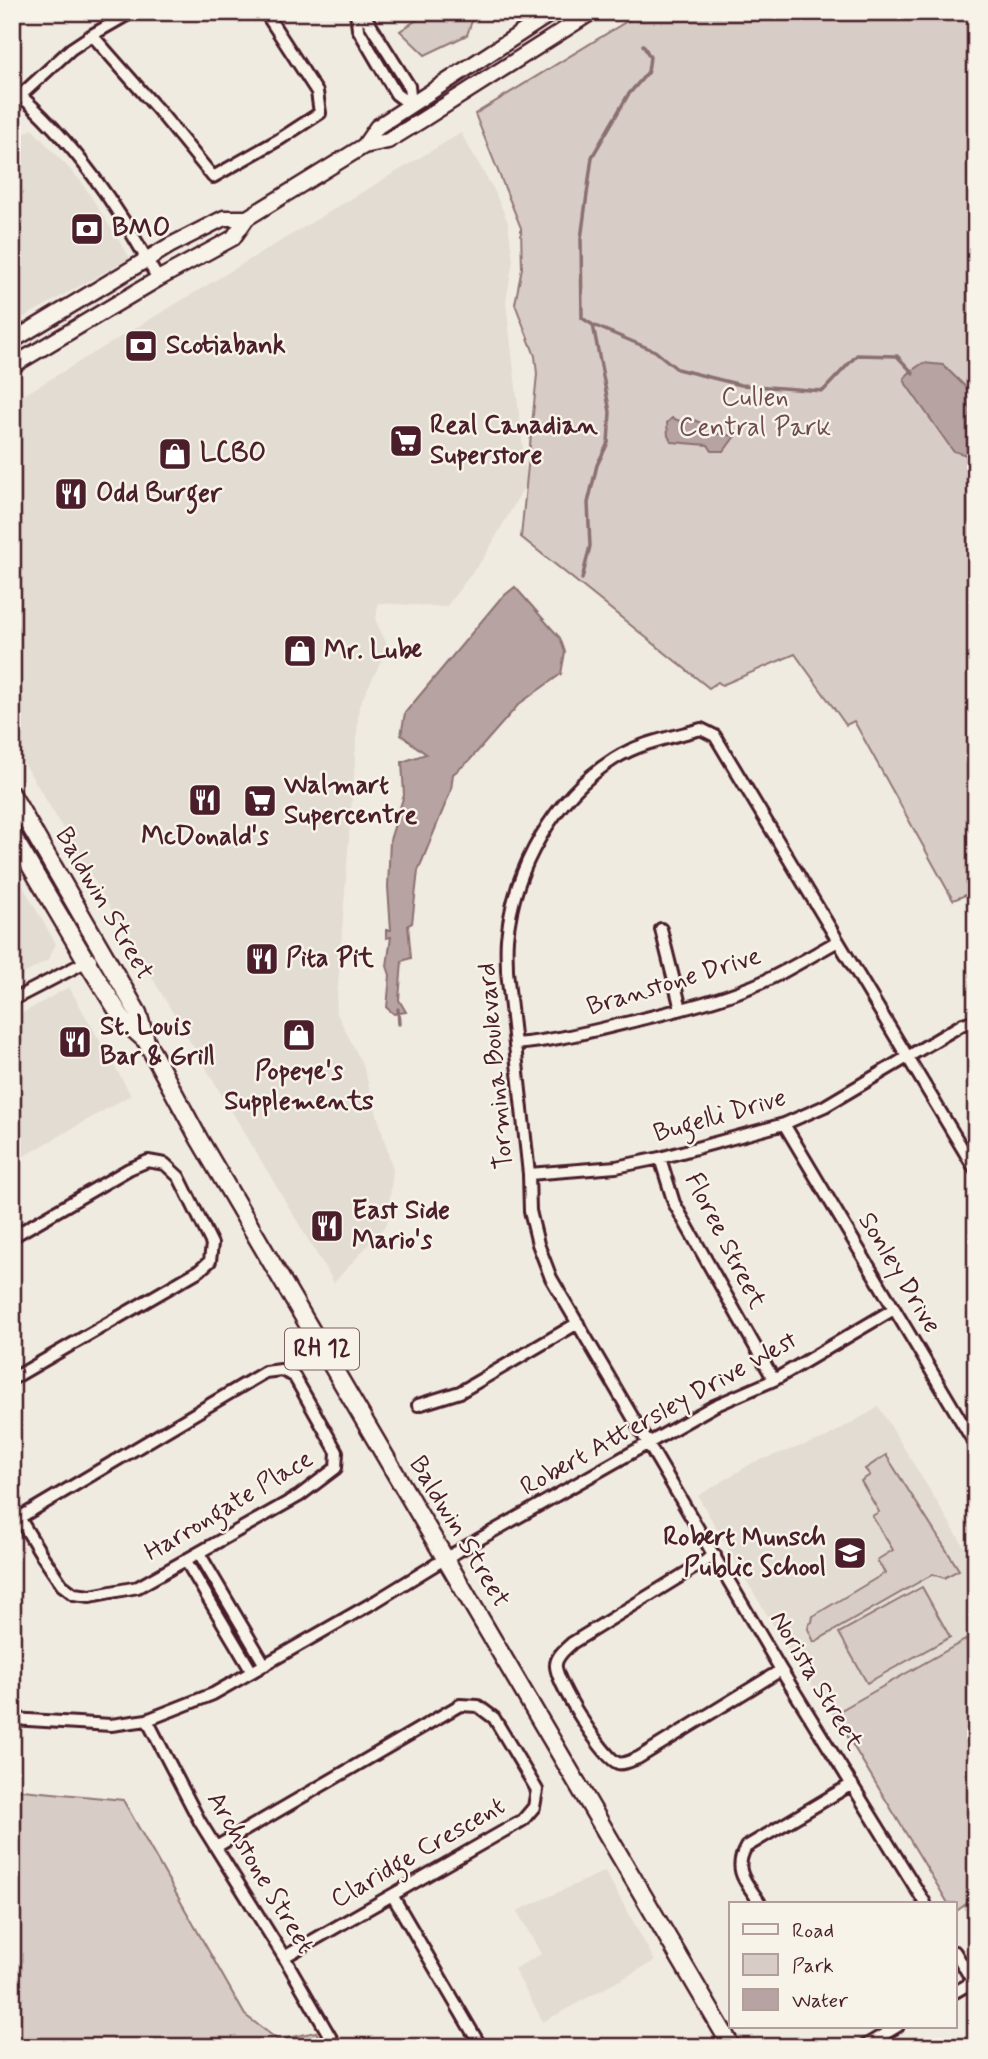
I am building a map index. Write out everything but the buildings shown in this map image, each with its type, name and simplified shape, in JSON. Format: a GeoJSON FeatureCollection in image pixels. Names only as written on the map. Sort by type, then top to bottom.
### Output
{"type":"FeatureCollection","features":[{"type":"Feature","properties":{"kind":"main road"},"geometry":{"type":"LineString","coordinates":[[364,146],[377,127],[553,12]]}},
{"type":"Feature","properties":{"kind":"main road"},"geometry":{"type":"LineString","coordinates":[[12,366],[158,279],[233,238],[247,218],[364,146],[388,141],[592,12]]}},
{"type":"Feature","properties":{"kind":"main road"},"geometry":{"type":"LineString","coordinates":[[12,341],[147,260],[224,218],[247,218]]}},
{"type":"Feature","properties":{"kind":"main road","name":"Baldwin Street"},"geometry":{"type":"LineString","coordinates":[[12,795],[138,1013],[146,1041],[200,1139],[732,2047]]}},
{"type":"Feature","properties":{"kind":"main road","name":"Baldwin Street"},"geometry":{"type":"LineString","coordinates":[[12,835],[124,1021],[146,1041]]}},
{"type":"Feature","properties":{"kind":"street"},"geometry":{"type":"LineString","coordinates":[[132,12],[71,49],[16,91],[51,124],[101,185],[158,279]]}},
{"type":"Feature","properties":{"kind":"street"},"geometry":{"type":"LineString","coordinates":[[92,35],[213,177],[320,113],[317,92],[264,12]]}},
{"type":"Feature","properties":{"kind":"street"},"geometry":{"type":"LineString","coordinates":[[356,12],[358,29],[396,94],[411,105]]}},
{"type":"Feature","properties":{"kind":"street","name":"Tormina Boulevard"},"geometry":{"type":"LineString","coordinates":[[650,1443],[551,1278],[538,1244],[530,1212],[529,1174],[507,971],[507,939],[520,879],[538,844],[568,799],[590,776],[616,757],[640,746],[701,729],[715,736],[976,1171]]}},
{"type":"Feature","properties":{"kind":"street"},"geometry":{"type":"LineString","coordinates":[[661,929],[681,1009]]}},
{"type":"Feature","properties":{"kind":"street","name":"Branstone Drive"},"geometry":{"type":"LineString","coordinates":[[515,1044],[554,1040],[681,1009],[748,989],[838,941]]}},
{"type":"Feature","properties":{"kind":"street"},"geometry":{"type":"LineString","coordinates":[[12,1000],[103,953]]}},
{"type":"Feature","properties":{"kind":"street","name":"Bugelli Drive"},"geometry":{"type":"LineString","coordinates":[[529,1174],[616,1167],[660,1158],[784,1124],[825,1106],[963,1024],[976,1020]]}},
{"type":"Feature","properties":{"kind":"street","name":"Sonley Drive"},"geometry":{"type":"LineString","coordinates":[[784,1124],[976,1446]]}},
{"type":"Feature","properties":{"kind":"street","name":"Floree Street"},"geometry":{"type":"LineString","coordinates":[[660,1158],[674,1203],[774,1380]]}},
{"type":"Feature","properties":{"kind":"street"},"geometry":{"type":"LineString","coordinates":[[12,1237],[129,1169],[148,1161],[165,1164],[179,1177],[212,1244],[209,1261],[200,1270],[12,1379]]}},
{"type":"Feature","properties":{"kind":"street","name":"Robert Attersley Drive West"},"geometry":{"type":"LineString","coordinates":[[12,1719],[111,1725],[147,1720],[213,1694],[714,1406],[774,1380],[894,1309]]}},
{"type":"Feature","properties":{"kind":"street"},"geometry":{"type":"LineString","coordinates":[[418,1405],[460,1391],[578,1323]]}},
{"type":"Feature","properties":{"kind":"street","name":"Harrongate Place"},"geometry":{"type":"LineString","coordinates":[[12,1506],[19,1518],[43,1557],[62,1585],[74,1594],[90,1596],[138,1587],[299,1496],[336,1468],[337,1452],[294,1376],[281,1370],[265,1372],[19,1518]]}},
{"type":"Feature","properties":{"kind":"street","name":"Norista Street"},"geometry":{"type":"LineString","coordinates":[[650,1443],[782,1670],[924,1902]]}},
{"type":"Feature","properties":{"kind":"street"},"geometry":{"type":"LineString","coordinates":[[200,1553],[265,1665]]}},
{"type":"Feature","properties":{"kind":"street"},"geometry":{"type":"LineString","coordinates":[[715,1555],[572,1643],[559,1655],[555,1665],[556,1675],[565,1693],[606,1755],[618,1763],[628,1762],[782,1670]]}},
{"type":"Feature","properties":{"kind":"street"},"geometry":{"type":"LineString","coordinates":[[186,1561],[253,1672]]}},
{"type":"Feature","properties":{"kind":"street","name":"Claridge Crescent"},"geometry":{"type":"LineString","coordinates":[[216,1847],[460,1705],[478,1706],[494,1718],[537,1790],[534,1807],[523,1820],[284,1957]]}},
{"type":"Feature","properties":{"kind":"street","name":"Archstone Street"},"geometry":{"type":"LineString","coordinates":[[147,1720],[200,1822],[337,2047]]}},
{"type":"Feature","properties":{"kind":"street"},"geometry":{"type":"LineString","coordinates":[[759,1902],[741,1873],[739,1859],[747,1847],[852,1784]]}},
{"type":"Feature","properties":{"kind":"street"},"geometry":{"type":"LineString","coordinates":[[392,1895],[481,2047]]}},
{"type":"Feature","properties":{"kind":"street"},"geometry":{"type":"LineString","coordinates":[[956,1954],[974,1981],[956,1992]]}},
{"type":"Feature","properties":{"kind":"street"},"geometry":{"type":"LineString","coordinates":[[863,2047],[895,2028]]}},
{"type":"Feature","properties":{"kind":"shaded area"},"geometry":{"type":"Polygon","coordinates":[[[32,129],[81,181],[130,258],[12,324],[12,141],[32,129]]]}},
{"type":"Feature","properties":{"kind":"shaded area"},"geometry":{"type":"Polygon","coordinates":[[[461,133],[494,190],[508,222],[513,260],[506,302],[527,482],[485,556],[446,607],[378,603],[376,621],[388,647],[359,706],[336,1012],[363,1065],[393,1170],[387,1224],[334,1283],[12,743],[12,402],[461,133]]]}},
{"type":"Feature","properties":{"kind":"shaded area"},"geometry":{"type":"Polygon","coordinates":[[[12,867],[56,944],[48,960],[12,981],[12,867]]]}},
{"type":"Feature","properties":{"kind":"shaded area"},"geometry":{"type":"Polygon","coordinates":[[[69,987],[131,1095],[12,1163],[12,1019],[69,987]]]}},
{"type":"Feature","properties":{"kind":"shaded area","name":"Robert Munsch Public School"},"geometry":{"type":"Polygon","coordinates":[[[879,1407],[976,1566],[976,1634],[834,1714],[802,1672],[698,1496],[754,1462],[825,1438],[879,1407]]]}},
{"type":"Feature","properties":{"kind":"shaded area"},"geometry":{"type":"Polygon","coordinates":[[[605,1871],[655,1961],[543,2022],[514,1969],[541,1954],[517,1911],[605,1871]]]}},
{"type":"Feature","properties":{"kind":"green space"},"geometry":{"type":"Polygon","coordinates":[[[420,12],[475,12],[467,35],[425,55],[400,31],[418,19],[420,12]]]}},
{"type":"Feature","properties":{"kind":"green space","name":"Cullen Central Park"},"geometry":{"type":"Polygon","coordinates":[[[642,12],[976,12],[976,891],[953,900],[854,721],[846,725],[795,654],[722,685],[718,682],[709,688],[521,537],[537,374],[535,356],[515,304],[522,268],[521,228],[475,114],[642,12]]]}},
{"type":"Feature","properties":{"kind":"green space"},"geometry":{"type":"Polygon","coordinates":[[[886,1455],[959,1570],[944,1578],[933,1574],[814,1642],[808,1629],[813,1616],[885,1573],[877,1560],[893,1550],[872,1516],[879,1512],[861,1481],[870,1475],[865,1469],[886,1455]]]}},
{"type":"Feature","properties":{"kind":"green space"},"geometry":{"type":"Polygon","coordinates":[[[922,1587],[950,1637],[867,1683],[839,1633],[922,1587]]]}},
{"type":"Feature","properties":{"kind":"green space"},"geometry":{"type":"Polygon","coordinates":[[[976,1634],[976,1897],[956,1911],[956,1902],[947,1902],[834,1714],[976,1634]]]}},
{"type":"Feature","properties":{"kind":"green space"},"geometry":{"type":"Polygon","coordinates":[[[12,1789],[123,1800],[245,2015],[278,2040],[316,2032],[324,2047],[12,2047],[12,1789]]]}},
{"type":"Feature","properties":{"kind":"water"},"geometry":{"type":"Polygon","coordinates":[[[923,363],[943,365],[976,397],[976,458],[953,451],[906,384],[904,378],[923,363]]]}},
{"type":"Feature","properties":{"kind":"water"},"geometry":{"type":"Polygon","coordinates":[[[672,418],[685,423],[694,420],[701,423],[704,432],[735,436],[724,451],[712,451],[708,445],[672,442],[668,436],[667,423],[672,418]]]}},
{"type":"Feature","properties":{"kind":"water"},"geometry":{"type":"Polygon","coordinates":[[[515,587],[560,638],[565,652],[561,674],[519,704],[469,761],[453,774],[451,790],[418,871],[412,923],[408,925],[411,958],[402,961],[399,1000],[406,1012],[394,1014],[387,1008],[390,975],[387,966],[391,937],[386,938],[386,930],[391,930],[388,887],[390,840],[404,795],[402,762],[426,754],[401,735],[405,713],[500,599],[515,587]]]}},
{"type":"Feature","properties":{"kind":"waterway"},"geometry":{"type":"LineString","coordinates":[[643,45],[650,57],[648,72],[628,95],[592,157],[581,239],[582,318],[655,351],[677,369],[741,385],[823,391],[857,355],[897,356],[913,373]]}},
{"type":"Feature","properties":{"kind":"waterway"},"geometry":{"type":"LineString","coordinates":[[582,579],[590,546],[588,503],[597,465],[608,443],[610,412],[593,325]]}},
{"type":"Feature","properties":{"kind":"waterway"},"geometry":{"type":"LineString","coordinates":[[398,1009],[399,1024]]}},
{"type":"Feature","properties":{"kind":"place","name":"BMO"},"geometry":{"type":"Point","coordinates":[87,229]}},
{"type":"Feature","properties":{"kind":"place","name":"Scotiabank"},"geometry":{"type":"Point","coordinates":[141,346]}},
{"type":"Feature","properties":{"kind":"place","name":"Real Canadian Superstore"},"geometry":{"type":"Point","coordinates":[406,441]}},
{"type":"Feature","properties":{"kind":"place","name":"LCBO"},"geometry":{"type":"Point","coordinates":[175,454]}},
{"type":"Feature","properties":{"kind":"place","name":"Odd Burger"},"geometry":{"type":"Point","coordinates":[71,494]}},
{"type":"Feature","properties":{"kind":"place","name":"Mr. Lube"},"geometry":{"type":"Point","coordinates":[300,651]}},
{"type":"Feature","properties":{"kind":"place","name":"McDonald's"},"geometry":{"type":"Point","coordinates":[205,800]}},
{"type":"Feature","properties":{"kind":"place","name":"Walmart Supercentre"},"geometry":{"type":"Point","coordinates":[260,801]}},
{"type":"Feature","properties":{"kind":"place","name":"Pita Pit"},"geometry":{"type":"Point","coordinates":[262,959]}},
{"type":"Feature","properties":{"kind":"place","name":"Popeye's Supplements"},"geometry":{"type":"Point","coordinates":[299,1035]}},
{"type":"Feature","properties":{"kind":"place","name":"St. Louis Bar & Grill"},"geometry":{"type":"Point","coordinates":[75,1042]}},
{"type":"Feature","properties":{"kind":"place","name":"East Side Mario's"},"geometry":{"type":"Point","coordinates":[327,1226]}},
{"type":"Feature","properties":{"kind":"place","name":"Robert Munsch Public School"},"geometry":{"type":"Point","coordinates":[850,1553]}}]}
